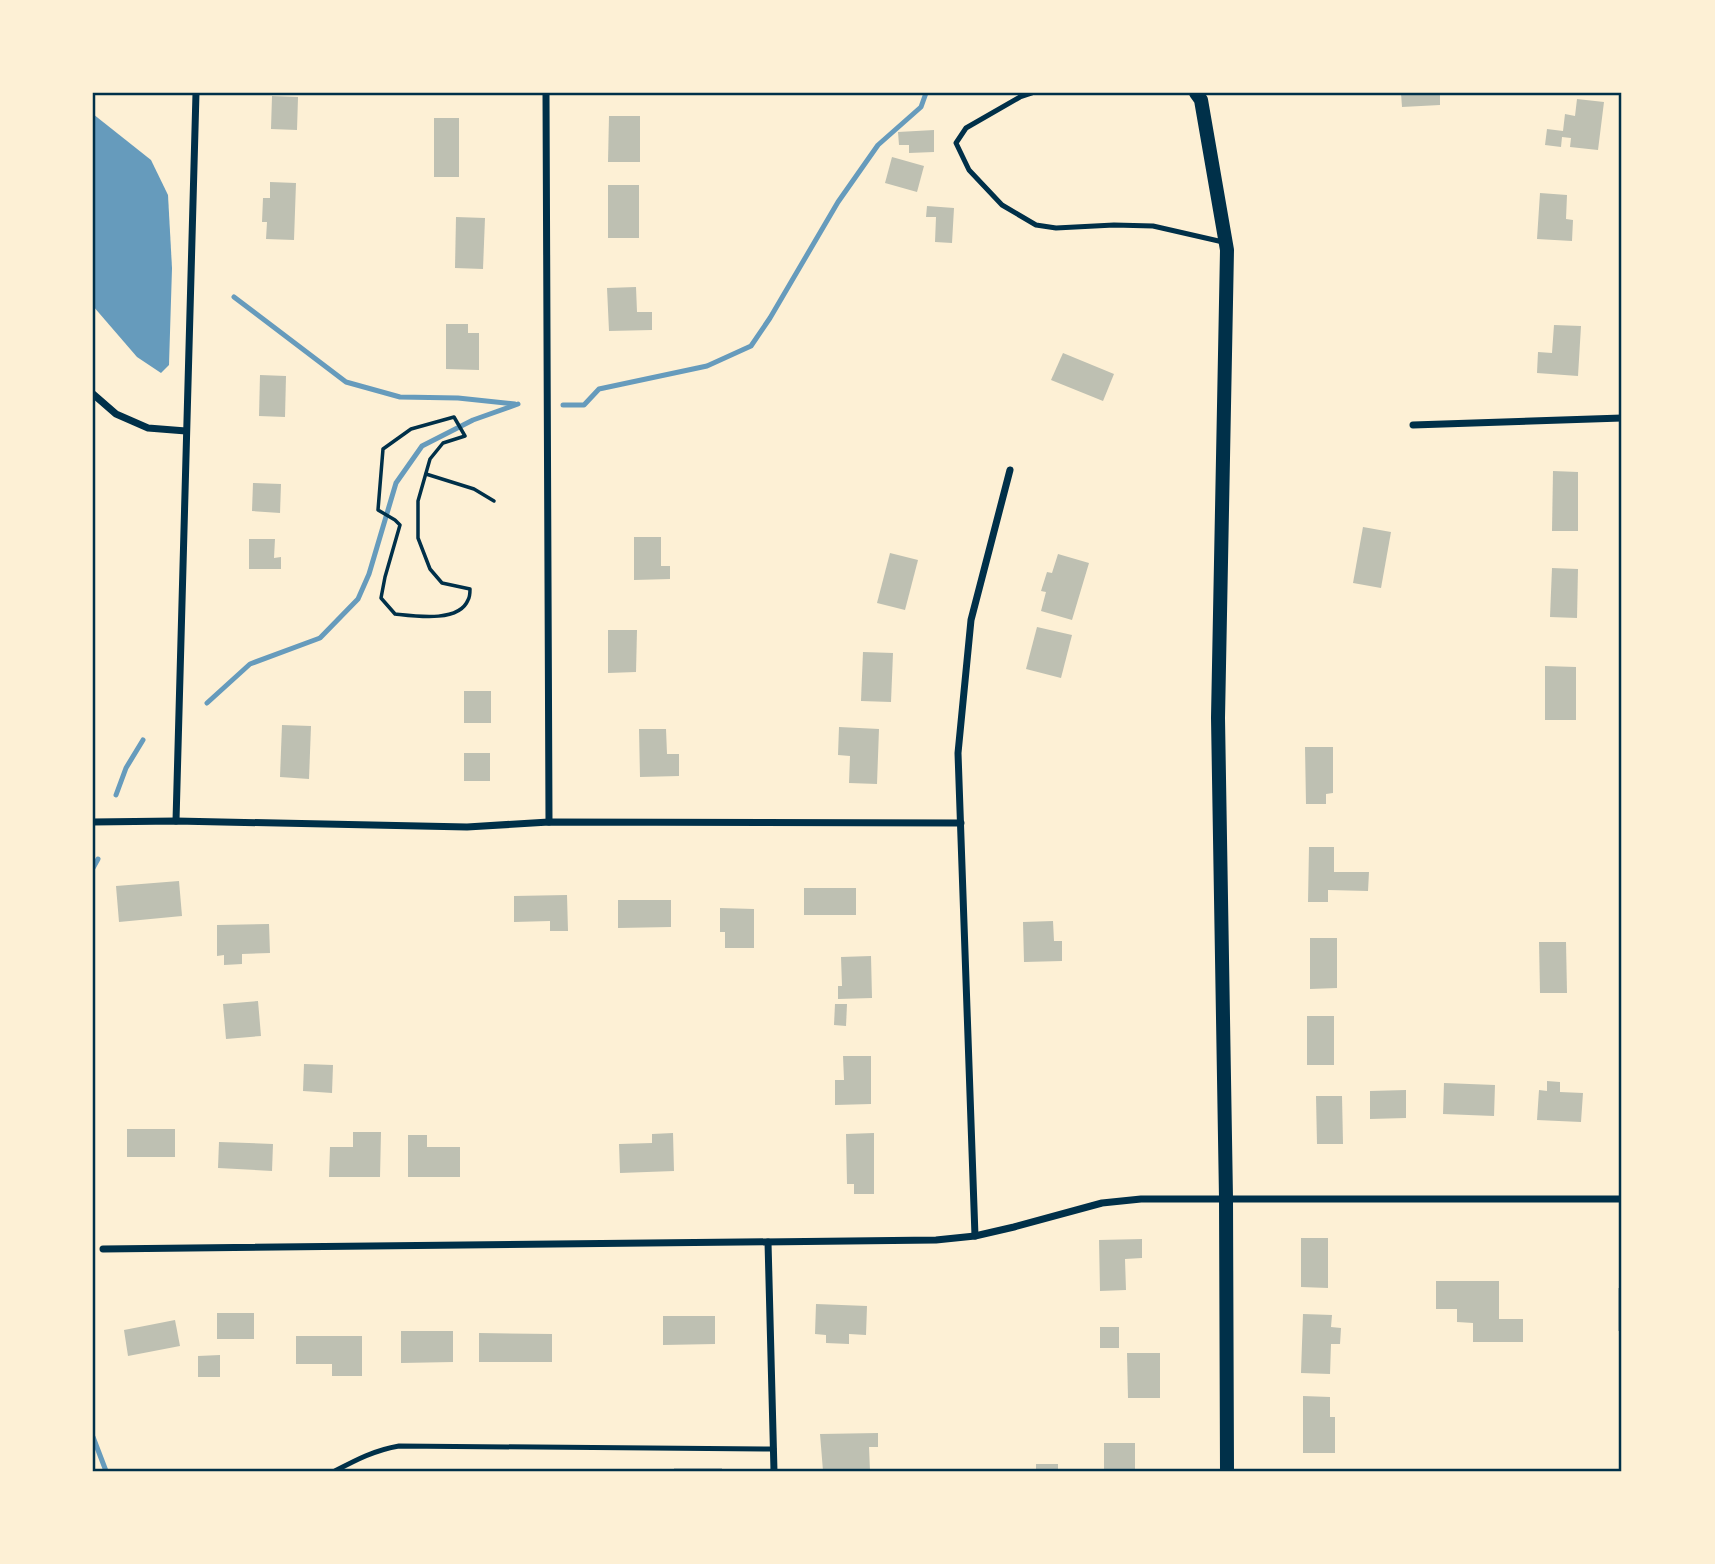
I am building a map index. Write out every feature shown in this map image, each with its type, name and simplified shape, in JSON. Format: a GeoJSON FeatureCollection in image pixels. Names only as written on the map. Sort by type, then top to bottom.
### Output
{"type":"FeatureCollection","features":[{"type":"Feature","properties":{"kind":"main road"},"geometry":{"type":"LineString","coordinates":[[1196,93],[1200,100],[1227,250],[1218,718],[1226,1198],[1227,1471]]}},
{"type":"Feature","properties":{"kind":"street"},"geometry":{"type":"LineString","coordinates":[[176,821],[196,93]]}},
{"type":"Feature","properties":{"kind":"street"},"geometry":{"type":"LineString","coordinates":[[546,93],[548,822]]}},
{"type":"Feature","properties":{"kind":"street"},"geometry":{"type":"LineString","coordinates":[[93,394],[116,414],[148,428],[186,431]]}},
{"type":"Feature","properties":{"kind":"street"},"geometry":{"type":"LineString","coordinates":[[1413,425],[1622,418]]}},
{"type":"Feature","properties":{"kind":"street"},"geometry":{"type":"LineString","coordinates":[[975,1236],[958,753],[971,621],[1010,470]]}},
{"type":"Feature","properties":{"kind":"street"},"geometry":{"type":"LineString","coordinates":[[93,822],[176,821],[467,827],[548,822],[961,823]]}},
{"type":"Feature","properties":{"kind":"street"},"geometry":{"type":"LineString","coordinates":[[103,1249],[936,1240],[975,1236],[1102,1203],[1141,1199],[1622,1199]]}},
{"type":"Feature","properties":{"kind":"street"},"geometry":{"type":"LineString","coordinates":[[768,1242],[774,1471]]}},
{"type":"Feature","properties":{"kind":"lane"},"geometry":{"type":"LineString","coordinates":[[1032,93],[966,128],[956,142],[969,170],[1002,205],[1036,225],[1056,228],[1153,226],[1226,243]]}},
{"type":"Feature","properties":{"kind":"lane"},"geometry":{"type":"LineString","coordinates":[[335,1471],[368,1454],[398,1446],[774,1449]]}},
{"type":"Feature","properties":{"kind":"path"},"geometry":{"type":"LineString","coordinates":[[454,417],[465,436],[443,443],[429,458],[426,474],[418,501],[418,538],[430,569],[442,583],[470,589],[468,602],[460,611],[432,618],[395,614],[381,598],[400,525],[378,510],[383,449],[411,429],[454,417]]}},
{"type":"Feature","properties":{"kind":"path"},"geometry":{"type":"LineString","coordinates":[[426,474],[474,489],[494,500]]}},
{"type":"Feature","properties":{"kind":"water"},"geometry":{"type":"Polygon","coordinates":[[[93,114],[151,160],[168,195],[172,268],[169,365],[161,373],[137,357],[93,306],[93,114]]]}},
{"type":"Feature","properties":{"kind":"building"},"geometry":{"type":"Polygon","coordinates":[[[1401,93],[1440,93],[1440,105],[1402,107],[1401,93]]]}},
{"type":"Feature","properties":{"kind":"building"},"geometry":{"type":"Polygon","coordinates":[[[272,96],[298,97],[297,130],[271,129],[272,96]]]}},
{"type":"Feature","properties":{"kind":"building"},"geometry":{"type":"Polygon","coordinates":[[[1577,99],[1604,102],[1598,150],[1570,147],[1571,138],[1562,137],[1561,147],[1545,145],[1547,129],[1563,131],[1565,114],[1575,116],[1577,99]]]}},
{"type":"Feature","properties":{"kind":"building"},"geometry":{"type":"Polygon","coordinates":[[[609,116],[640,116],[640,162],[608,162],[609,116]]]}},
{"type":"Feature","properties":{"kind":"building"},"geometry":{"type":"Polygon","coordinates":[[[434,118],[459,118],[459,177],[434,177],[434,118]]]}},
{"type":"Feature","properties":{"kind":"building"},"geometry":{"type":"Polygon","coordinates":[[[934,130],[934,152],[909,153],[909,145],[899,145],[898,132],[934,130]]]}},
{"type":"Feature","properties":{"kind":"building"},"geometry":{"type":"Polygon","coordinates":[[[892,157],[924,166],[917,192],[885,183],[892,157]]]}},
{"type":"Feature","properties":{"kind":"building"},"geometry":{"type":"Polygon","coordinates":[[[270,182],[296,183],[294,240],[266,239],[267,222],[262,222],[263,198],[270,198],[270,182]]]}},
{"type":"Feature","properties":{"kind":"building"},"geometry":{"type":"Polygon","coordinates":[[[608,185],[639,185],[639,238],[608,238],[608,185]]]}},
{"type":"Feature","properties":{"kind":"building"},"geometry":{"type":"Polygon","coordinates":[[[1540,193],[1567,195],[1566,219],[1573,220],[1572,241],[1537,239],[1540,193]]]}},
{"type":"Feature","properties":{"kind":"building"},"geometry":{"type":"Polygon","coordinates":[[[927,206],[954,208],[952,243],[935,242],[936,217],[926,217],[927,206]]]}},
{"type":"Feature","properties":{"kind":"building"},"geometry":{"type":"Polygon","coordinates":[[[456,217],[485,218],[483,269],[455,268],[456,217]]]}},
{"type":"Feature","properties":{"kind":"building"},"geometry":{"type":"Polygon","coordinates":[[[636,287],[637,312],[652,312],[652,330],[609,331],[607,288],[636,287]]]}},
{"type":"Feature","properties":{"kind":"building"},"geometry":{"type":"Polygon","coordinates":[[[446,324],[468,324],[468,333],[479,333],[479,370],[446,369],[446,324]]]}},
{"type":"Feature","properties":{"kind":"building"},"geometry":{"type":"Polygon","coordinates":[[[1554,325],[1581,326],[1578,376],[1537,373],[1538,352],[1552,353],[1554,325]]]}},
{"type":"Feature","properties":{"kind":"building"},"geometry":{"type":"Polygon","coordinates":[[[1063,353],[1114,374],[1103,401],[1051,380],[1063,353]]]}},
{"type":"Feature","properties":{"kind":"building"},"geometry":{"type":"Polygon","coordinates":[[[260,375],[286,376],[285,417],[259,416],[260,375]]]}},
{"type":"Feature","properties":{"kind":"building"},"geometry":{"type":"Polygon","coordinates":[[[1553,471],[1578,472],[1578,531],[1552,531],[1553,471]]]}},
{"type":"Feature","properties":{"kind":"building"},"geometry":{"type":"Polygon","coordinates":[[[253,483],[281,484],[280,513],[252,511],[253,483]]]}},
{"type":"Feature","properties":{"kind":"building"},"geometry":{"type":"Polygon","coordinates":[[[1363,527],[1391,532],[1381,588],[1353,583],[1363,527]]]}},
{"type":"Feature","properties":{"kind":"building"},"geometry":{"type":"Polygon","coordinates":[[[634,537],[661,537],[661,566],[670,566],[670,579],[634,580],[634,537]]]}},
{"type":"Feature","properties":{"kind":"building"},"geometry":{"type":"Polygon","coordinates":[[[249,539],[275,539],[274,558],[281,557],[281,569],[249,569],[249,539]]]}},
{"type":"Feature","properties":{"kind":"building"},"geometry":{"type":"Polygon","coordinates":[[[890,553],[918,560],[905,610],[877,603],[890,553]]]}},
{"type":"Feature","properties":{"kind":"building"},"geometry":{"type":"Polygon","coordinates":[[[1058,554],[1089,563],[1072,620],[1041,611],[1046,592],[1041,591],[1047,572],[1052,573],[1058,554]]]}},
{"type":"Feature","properties":{"kind":"building"},"geometry":{"type":"Polygon","coordinates":[[[1552,568],[1578,569],[1577,618],[1550,617],[1552,568]]]}},
{"type":"Feature","properties":{"kind":"building"},"geometry":{"type":"Polygon","coordinates":[[[1037,627],[1072,635],[1061,678],[1026,669],[1037,627]]]}},
{"type":"Feature","properties":{"kind":"building"},"geometry":{"type":"Polygon","coordinates":[[[608,630],[637,630],[636,672],[608,673],[608,630]]]}},
{"type":"Feature","properties":{"kind":"building"},"geometry":{"type":"Polygon","coordinates":[[[863,652],[893,653],[891,702],[861,701],[863,652]]]}},
{"type":"Feature","properties":{"kind":"building"},"geometry":{"type":"Polygon","coordinates":[[[1545,666],[1576,667],[1576,720],[1545,720],[1545,666]]]}},
{"type":"Feature","properties":{"kind":"building"},"geometry":{"type":"Polygon","coordinates":[[[464,691],[491,691],[491,723],[464,723],[464,691]]]}},
{"type":"Feature","properties":{"kind":"building"},"geometry":{"type":"Polygon","coordinates":[[[282,725],[311,726],[309,779],[280,777],[282,725]]]}},
{"type":"Feature","properties":{"kind":"building"},"geometry":{"type":"Polygon","coordinates":[[[839,727],[879,729],[877,784],[849,783],[850,756],[838,755],[839,727]]]}},
{"type":"Feature","properties":{"kind":"building"},"geometry":{"type":"Polygon","coordinates":[[[639,729],[666,729],[667,754],[679,754],[679,776],[640,777],[639,729]]]}},
{"type":"Feature","properties":{"kind":"building"},"geometry":{"type":"Polygon","coordinates":[[[1305,747],[1333,747],[1333,793],[1326,794],[1326,804],[1306,804],[1305,747]]]}},
{"type":"Feature","properties":{"kind":"building"},"geometry":{"type":"Polygon","coordinates":[[[464,753],[490,753],[490,781],[464,781],[464,753]]]}},
{"type":"Feature","properties":{"kind":"building"},"geometry":{"type":"Polygon","coordinates":[[[1309,847],[1334,847],[1334,872],[1369,872],[1368,891],[1328,890],[1328,902],[1308,902],[1309,847]]]}},
{"type":"Feature","properties":{"kind":"building"},"geometry":{"type":"Polygon","coordinates":[[[179,881],[182,916],[119,922],[116,886],[179,881]]]}},
{"type":"Feature","properties":{"kind":"building"},"geometry":{"type":"Polygon","coordinates":[[[804,888],[856,888],[856,915],[804,915],[804,888]]]}},
{"type":"Feature","properties":{"kind":"building"},"geometry":{"type":"Polygon","coordinates":[[[567,895],[568,931],[550,931],[550,921],[514,922],[514,896],[567,895]]]}},
{"type":"Feature","properties":{"kind":"building"},"geometry":{"type":"Polygon","coordinates":[[[618,900],[671,900],[671,927],[618,928],[618,900]]]}},
{"type":"Feature","properties":{"kind":"building"},"geometry":{"type":"Polygon","coordinates":[[[720,908],[754,909],[754,948],[725,948],[725,932],[720,932],[720,908]]]}},
{"type":"Feature","properties":{"kind":"building"},"geometry":{"type":"Polygon","coordinates":[[[1053,921],[1054,941],[1062,941],[1062,961],[1024,962],[1023,922],[1053,921]]]}},
{"type":"Feature","properties":{"kind":"building"},"geometry":{"type":"Polygon","coordinates":[[[269,924],[270,953],[242,954],[242,964],[224,965],[224,955],[217,956],[217,925],[269,924]]]}},
{"type":"Feature","properties":{"kind":"building"},"geometry":{"type":"Polygon","coordinates":[[[1310,938],[1337,938],[1337,988],[1310,989],[1310,938]]]}},
{"type":"Feature","properties":{"kind":"building"},"geometry":{"type":"Polygon","coordinates":[[[1539,942],[1566,942],[1567,993],[1540,993],[1539,942]]]}},
{"type":"Feature","properties":{"kind":"building"},"geometry":{"type":"Polygon","coordinates":[[[871,956],[872,998],[838,999],[838,986],[842,986],[841,957],[871,956]]]}},
{"type":"Feature","properties":{"kind":"building"},"geometry":{"type":"Polygon","coordinates":[[[258,1001],[261,1036],[226,1039],[223,1004],[258,1001]]]}},
{"type":"Feature","properties":{"kind":"building"},"geometry":{"type":"Polygon","coordinates":[[[835,1004],[847,1004],[846,1026],[834,1025],[835,1004]]]}},
{"type":"Feature","properties":{"kind":"building"},"geometry":{"type":"Polygon","coordinates":[[[1307,1016],[1334,1016],[1334,1065],[1307,1065],[1307,1016]]]}},
{"type":"Feature","properties":{"kind":"building"},"geometry":{"type":"Polygon","coordinates":[[[843,1056],[871,1056],[871,1104],[835,1105],[835,1080],[844,1080],[843,1056]]]}},
{"type":"Feature","properties":{"kind":"building"},"geometry":{"type":"Polygon","coordinates":[[[304,1064],[333,1065],[332,1093],[303,1091],[304,1064]]]}},
{"type":"Feature","properties":{"kind":"building"},"geometry":{"type":"Polygon","coordinates":[[[1547,1081],[1560,1082],[1560,1092],[1583,1093],[1581,1122],[1537,1120],[1539,1090],[1547,1091],[1547,1081]]]}},
{"type":"Feature","properties":{"kind":"building"},"geometry":{"type":"Polygon","coordinates":[[[1444,1083],[1495,1085],[1494,1116],[1443,1114],[1444,1083]]]}},
{"type":"Feature","properties":{"kind":"building"},"geometry":{"type":"Polygon","coordinates":[[[1406,1090],[1406,1118],[1370,1119],[1370,1091],[1406,1090]]]}},
{"type":"Feature","properties":{"kind":"building"},"geometry":{"type":"Polygon","coordinates":[[[1316,1096],[1342,1096],[1343,1144],[1317,1144],[1316,1096]]]}},
{"type":"Feature","properties":{"kind":"building"},"geometry":{"type":"Polygon","coordinates":[[[127,1129],[175,1129],[175,1157],[127,1157],[127,1129]]]}},
{"type":"Feature","properties":{"kind":"building"},"geometry":{"type":"Polygon","coordinates":[[[353,1132],[381,1132],[380,1177],[329,1177],[330,1147],[353,1147],[353,1132]]]}},
{"type":"Feature","properties":{"kind":"building"},"geometry":{"type":"Polygon","coordinates":[[[673,1133],[674,1171],[620,1173],[619,1144],[652,1143],[652,1134],[673,1133]]]}},
{"type":"Feature","properties":{"kind":"building"},"geometry":{"type":"Polygon","coordinates":[[[874,1133],[874,1194],[854,1194],[854,1184],[847,1184],[846,1134],[874,1133]]]}},
{"type":"Feature","properties":{"kind":"building"},"geometry":{"type":"Polygon","coordinates":[[[408,1135],[427,1135],[427,1147],[460,1147],[460,1177],[408,1177],[408,1135]]]}},
{"type":"Feature","properties":{"kind":"building"},"geometry":{"type":"Polygon","coordinates":[[[219,1142],[273,1144],[272,1171],[218,1168],[219,1142]]]}},
{"type":"Feature","properties":{"kind":"building"},"geometry":{"type":"Polygon","coordinates":[[[1301,1238],[1328,1238],[1328,1288],[1301,1287],[1301,1238]]]}},
{"type":"Feature","properties":{"kind":"building"},"geometry":{"type":"Polygon","coordinates":[[[1142,1239],[1142,1258],[1125,1259],[1126,1290],[1100,1291],[1099,1240],[1142,1239]]]}},
{"type":"Feature","properties":{"kind":"building"},"geometry":{"type":"Polygon","coordinates":[[[1436,1281],[1499,1281],[1499,1319],[1523,1319],[1523,1342],[1473,1342],[1473,1323],[1457,1322],[1457,1309],[1436,1309],[1436,1281]]]}},
{"type":"Feature","properties":{"kind":"building"},"geometry":{"type":"Polygon","coordinates":[[[1618,1288],[1622,1288],[1622,1331],[1618,1331],[1618,1288]]]}},
{"type":"Feature","properties":{"kind":"building"},"geometry":{"type":"Polygon","coordinates":[[[816,1304],[867,1306],[866,1335],[849,1334],[849,1344],[826,1343],[826,1335],[815,1334],[816,1304]]]}},
{"type":"Feature","properties":{"kind":"building"},"geometry":{"type":"Polygon","coordinates":[[[217,1313],[254,1313],[254,1339],[217,1339],[217,1313]]]}},
{"type":"Feature","properties":{"kind":"building"},"geometry":{"type":"Polygon","coordinates":[[[1303,1314],[1332,1315],[1331,1327],[1341,1328],[1340,1344],[1331,1344],[1330,1374],[1301,1373],[1303,1314]]]}},
{"type":"Feature","properties":{"kind":"building"},"geometry":{"type":"Polygon","coordinates":[[[663,1316],[715,1316],[715,1344],[663,1345],[663,1316]]]}},
{"type":"Feature","properties":{"kind":"building"},"geometry":{"type":"Polygon","coordinates":[[[175,1320],[180,1346],[128,1356],[124,1330],[175,1320]]]}},
{"type":"Feature","properties":{"kind":"building"},"geometry":{"type":"Polygon","coordinates":[[[1100,1327],[1119,1327],[1119,1348],[1100,1348],[1100,1327]]]}},
{"type":"Feature","properties":{"kind":"building"},"geometry":{"type":"Polygon","coordinates":[[[401,1331],[453,1331],[453,1362],[401,1363],[401,1331]]]}},
{"type":"Feature","properties":{"kind":"building"},"geometry":{"type":"Polygon","coordinates":[[[479,1333],[552,1334],[552,1362],[479,1362],[479,1333]]]}},
{"type":"Feature","properties":{"kind":"building"},"geometry":{"type":"Polygon","coordinates":[[[296,1336],[362,1336],[362,1376],[332,1376],[332,1364],[296,1364],[296,1336]]]}},
{"type":"Feature","properties":{"kind":"building"},"geometry":{"type":"Polygon","coordinates":[[[1127,1353],[1160,1353],[1160,1398],[1128,1398],[1127,1353]]]}},
{"type":"Feature","properties":{"kind":"building"},"geometry":{"type":"Polygon","coordinates":[[[220,1355],[220,1377],[198,1377],[198,1356],[220,1355]]]}},
{"type":"Feature","properties":{"kind":"building"},"geometry":{"type":"Polygon","coordinates":[[[1303,1396],[1330,1397],[1330,1417],[1335,1417],[1335,1453],[1303,1453],[1303,1396]]]}},
{"type":"Feature","properties":{"kind":"building"},"geometry":{"type":"Polygon","coordinates":[[[878,1433],[878,1447],[869,1447],[870,1471],[823,1471],[820,1434],[878,1433]]]}},
{"type":"Feature","properties":{"kind":"building"},"geometry":{"type":"Polygon","coordinates":[[[1104,1443],[1135,1443],[1135,1471],[1104,1471],[1104,1443]]]}},
{"type":"Feature","properties":{"kind":"building"},"geometry":{"type":"Polygon","coordinates":[[[1036,1464],[1058,1464],[1058,1471],[1036,1471],[1036,1464]]]}},
{"type":"Feature","properties":{"kind":"building"},"geometry":{"type":"Polygon","coordinates":[[[674,1468],[722,1468],[722,1471],[674,1471],[674,1468]]]}},
{"type":"Feature","properties":{"kind":"waterway"},"geometry":{"type":"LineString","coordinates":[[563,405],[584,405],[599,389],[707,366],[751,346],[838,202],[878,145],[921,107],[926,93]]}},
{"type":"Feature","properties":{"kind":"waterway"},"geometry":{"type":"LineString","coordinates":[[234,297],[346,382],[400,397],[458,398],[515,404]]}},
{"type":"Feature","properties":{"kind":"waterway"},"geometry":{"type":"LineString","coordinates":[[207,703],[250,664],[320,638],[358,599],[369,574],[396,483],[422,446],[473,420],[518,404]]}},
{"type":"Feature","properties":{"kind":"waterway"},"geometry":{"type":"LineString","coordinates":[[116,795],[126,768],[143,740]]}},
{"type":"Feature","properties":{"kind":"waterway"},"geometry":{"type":"LineString","coordinates":[[93,868],[98,859]]}},
{"type":"Feature","properties":{"kind":"waterway"},"geometry":{"type":"LineString","coordinates":[[93,1437],[106,1471]]}}]}
